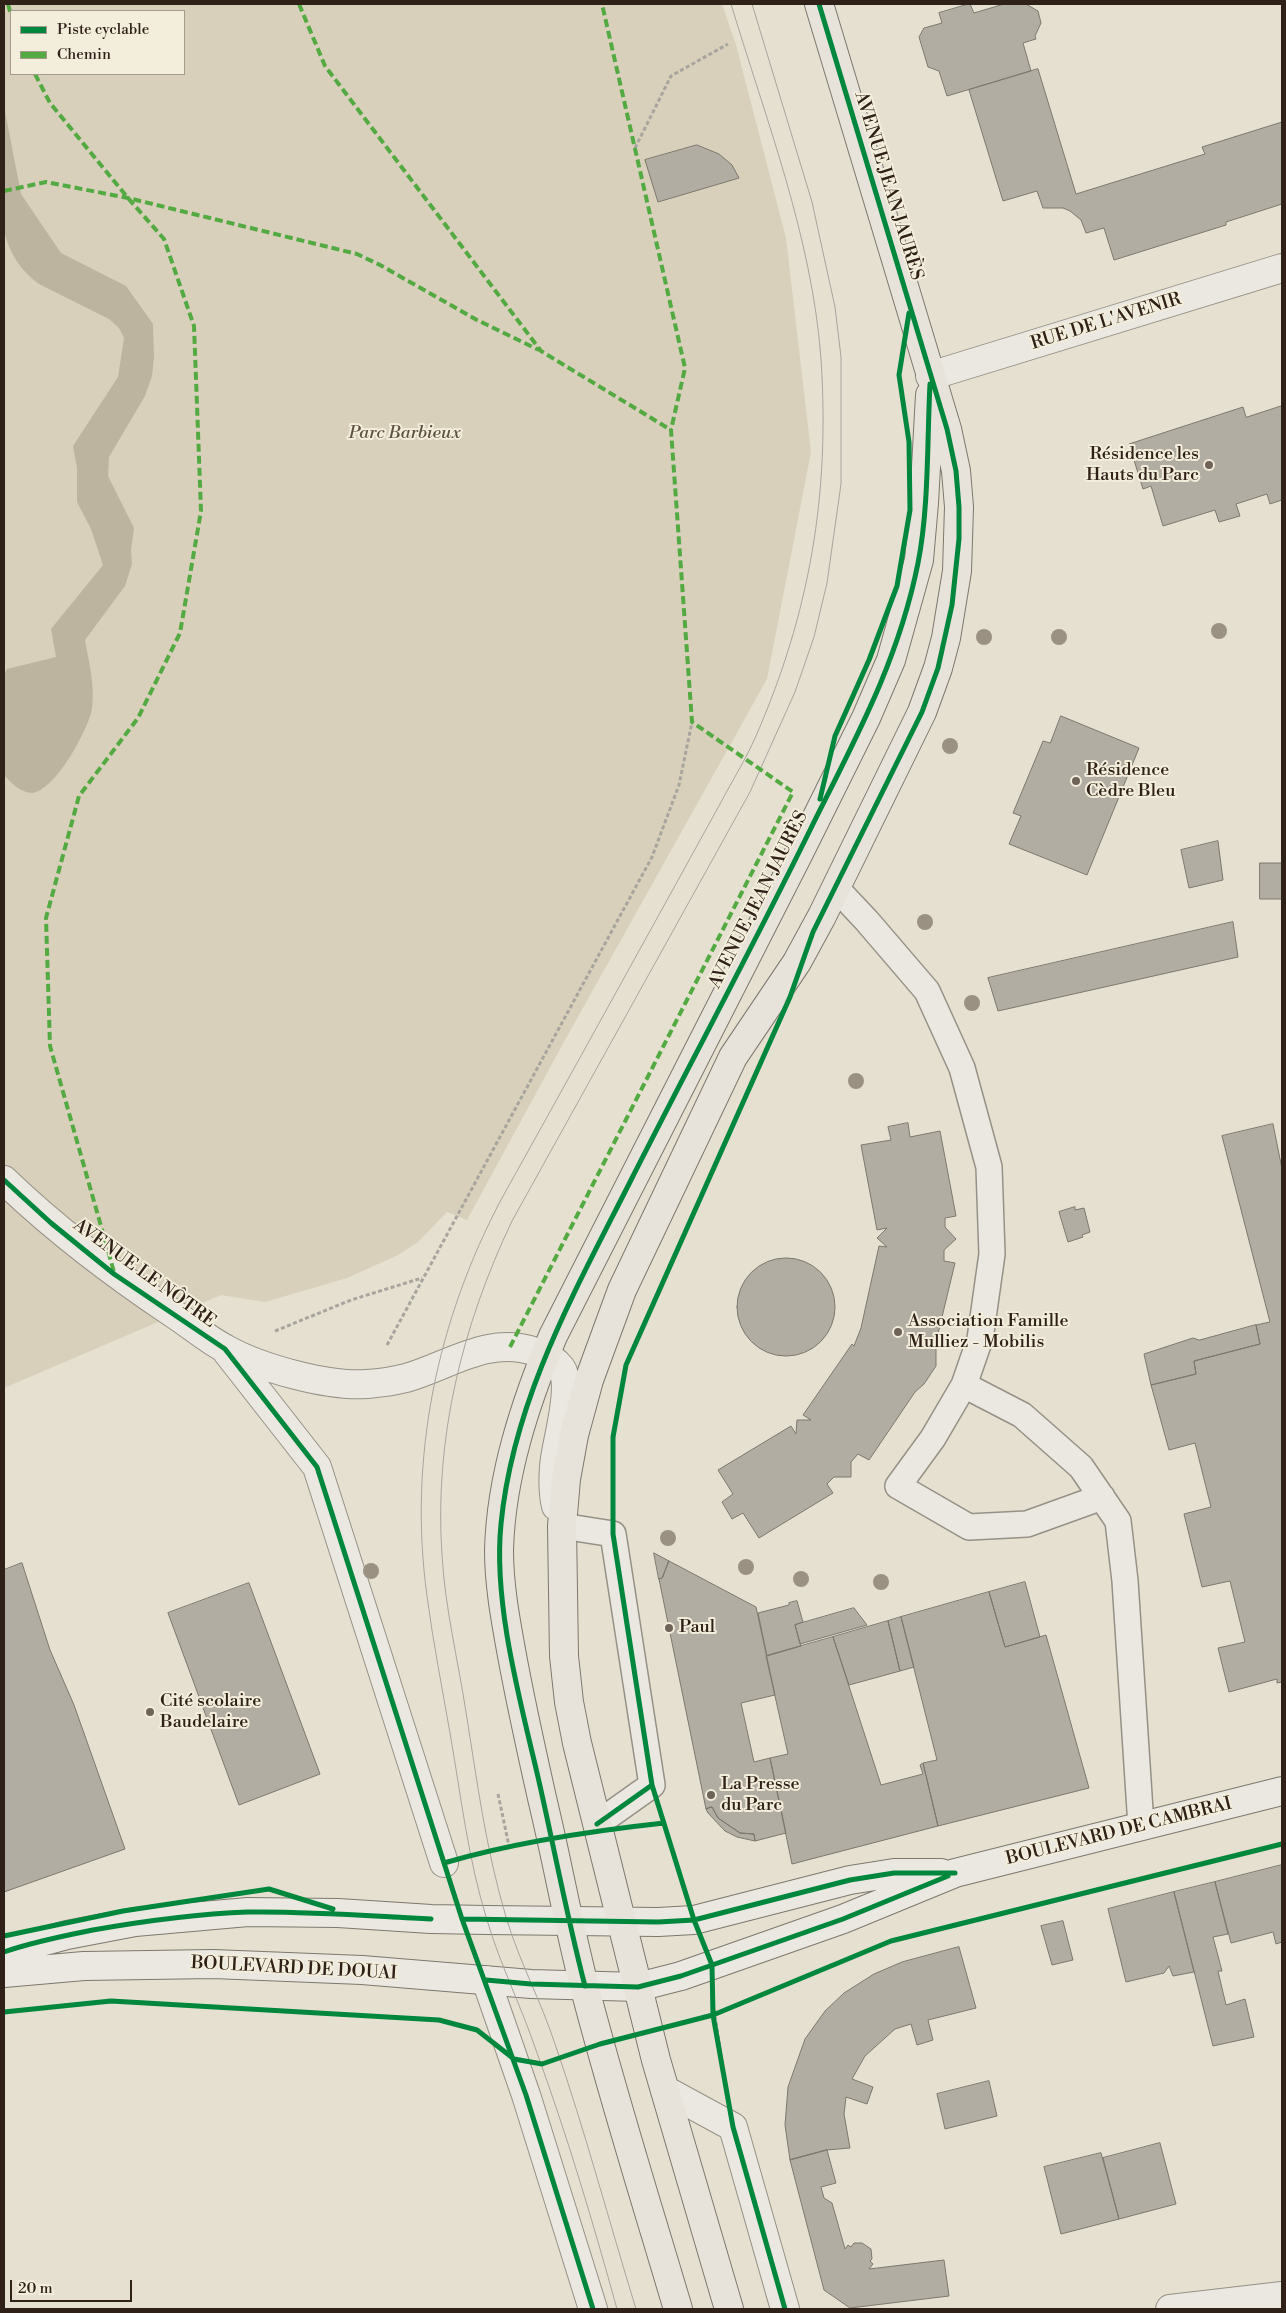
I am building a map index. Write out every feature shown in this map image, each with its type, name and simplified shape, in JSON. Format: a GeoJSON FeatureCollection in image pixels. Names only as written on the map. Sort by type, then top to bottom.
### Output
{"type":"FeatureCollection","features":[{"type":"Feature","properties":{"kind":"main road","name":"AVENUE JEAN JAURÈS"},"geometry":{"type":"LineString","coordinates":[[729,2309],[665,2090],[597,1824],[569,1702],[562,1622],[562,1526],[566,1479],[574,1435],[589,1380],[622,1290],[733,1056],[797,962],[836,888],[922,712],[938,668],[946,638],[957,571],[960,506],[956,472],[947,429],[819,4]]}},
{"type":"Feature","properties":{"kind":"main road","name":"AVENUE JEAN JAURÈS"},"geometry":{"type":"LineString","coordinates":[[678,2309],[584,1986],[521,1705],[504,1609],[499,1552],[504,1498],[515,1444],[545,1355],[666,1112],[803,845],[866,718],[892,660],[919,560],[924,504],[930,376]]}},
{"type":"Feature","properties":{"kind":"street","name":"RUE DE L'AVENIR"},"geometry":{"type":"LineString","coordinates":[[930,376],[1282,268]]}},
{"type":"Feature","properties":{"kind":"street","name":"AVENUE LE NÔTRE"},"geometry":{"type":"LineString","coordinates":[[4,1180],[51,1223],[114,1274],[225,1349],[257,1363],[328,1382],[367,1384],[405,1378],[462,1355],[498,1347],[526,1349],[545,1355],[562,1368],[566,1379],[554,1466],[554,1497],[562,1526]]}},
{"type":"Feature","properties":{"kind":"street"},"geometry":{"type":"LineString","coordinates":[[225,1349],[317,1467],[444,1863]]}},
{"type":"Feature","properties":{"kind":"street","name":"BOULEVARD DE CAMBRAI"},"geometry":{"type":"LineString","coordinates":[[584,1986],[638,1987],[681,1976],[843,1919],[955,1873],[1282,1791]]}},
{"type":"Feature","properties":{"kind":"street","name":"BOULEVARD DE CAMBRAI"},"geometry":{"type":"LineString","coordinates":[[568,1921],[694,1920],[850,1880],[894,1874],[955,1873]]}},
{"type":"Feature","properties":{"kind":"street"},"geometry":{"type":"LineString","coordinates":[[4,1952],[67,1935],[135,1922],[248,1912],[338,1913],[431,1919],[568,1921]]}},
{"type":"Feature","properties":{"kind":"street","name":"BOULEVARD DE DOUAI"},"geometry":{"type":"LineString","coordinates":[[4,1973],[84,1966],[213,1964],[362,1970],[584,1986]]}},
{"type":"Feature","properties":{"kind":"street"},"geometry":{"type":"LineString","coordinates":[[486,1980],[526,2095],[593,2309]]}},
{"type":"Feature","properties":{"kind":"street"},"geometry":{"type":"LineString","coordinates":[[665,2090],[733,2127],[785,2309]]}},
{"type":"Feature","properties":{"kind":"street"},"geometry":{"type":"LineString","coordinates":[[1170,2309],[1282,2296]]}},
{"type":"Feature","properties":{"kind":"lane"},"geometry":{"type":"LineString","coordinates":[[836,888],[927,991],[962,1068],[989,1167],[992,1254],[980,1339],[964,1385],[933,1438],[898,1486],[969,1527],[1027,1524],[1102,1497]]}},
{"type":"Feature","properties":{"kind":"lane"},"geometry":{"type":"LineString","coordinates":[[964,1385],[1022,1415],[1081,1467],[1118,1521],[1125,1581],[1141,1826]]}},
{"type":"Feature","properties":{"kind":"lane"},"geometry":{"type":"LineString","coordinates":[[562,1526],[612,1534],[652,1785],[597,1824]]}},
{"type":"Feature","properties":{"kind":"path"},"geometry":{"type":"LineString","coordinates":[[635,148],[671,76],[728,44]]}},
{"type":"Feature","properties":{"kind":"path"},"geometry":{"type":"LineString","coordinates":[[367,1384],[423,1277],[652,857],[679,786],[692,722]]}},
{"type":"Feature","properties":{"kind":"path"},"geometry":{"type":"LineString","coordinates":[[225,1349],[351,1300],[423,1277]]}},
{"type":"Feature","properties":{"kind":"path"},"geometry":{"type":"LineString","coordinates":[[498,1794],[509,1846]]}},
{"type":"Feature","properties":{"kind":"path"},"geometry":{"type":"LineString","coordinates":[[704,2018],[722,2012]]}},
{"type":"Feature","properties":{"kind":"path"},"geometry":{"type":"LineString","coordinates":[[713,2015],[733,2127]]}},
{"type":"Feature","properties":{"kind":"green space","name":"Parc Barbieux"},"geometry":{"type":"Polygon","coordinates":[[[4,4],[722,4],[736,45],[786,238],[811,452],[767,679],[565,1040],[467,1220],[447,1212],[418,1242],[398,1255],[347,1278],[265,1302],[221,1295],[4,1388],[4,4]]]}},
{"type":"Feature","properties":{"kind":"shaded area"},"geometry":{"type":"Polygon","coordinates":[[[4,106],[21,194],[61,253],[126,286],[153,324],[154,357],[152,376],[145,396],[109,457],[108,476],[134,528],[131,550],[132,564],[125,586],[85,640],[93,699],[90,718],[85,730],[70,758],[51,782],[41,790],[32,793],[20,789],[4,775],[4,675],[7,669],[56,657],[51,629],[103,565],[91,529],[77,502],[77,468],[73,446],[118,377],[124,338],[119,328],[109,319],[39,284],[21,267],[9,247],[4,231],[4,106]]]}},
{"type":"Feature","properties":{"kind":"building"},"geometry":{"type":"Polygon","coordinates":[[[970,4],[974,13],[1004,4],[1026,4],[1038,11],[1041,23],[1035,36],[1036,39],[1023,43],[1031,71],[947,96],[939,71],[928,67],[919,37],[924,28],[942,23],[939,13],[970,4]]]}},
{"type":"Feature","properties":{"kind":"building"},"geometry":{"type":"Polygon","coordinates":[[[1038,69],[1076,194],[1205,154],[1202,147],[1282,122],[1282,204],[1226,222],[1226,225],[1114,260],[1104,228],[1086,233],[1081,220],[1070,211],[1063,208],[1043,208],[1037,191],[1003,201],[969,90],[1038,69]]]}},
{"type":"Feature","properties":{"kind":"building"},"geometry":{"type":"Polygon","coordinates":[[[697,145],[719,154],[732,165],[739,178],[658,202],[645,160],[697,145]]]}},
{"type":"Feature","properties":{"kind":"building","name":"Résidence les Hauts du Parc"},"geometry":{"type":"Polygon","coordinates":[[[1282,406],[1282,500],[1270,504],[1267,494],[1236,504],[1240,516],[1219,522],[1215,510],[1163,526],[1151,486],[1143,489],[1129,444],[1243,407],[1246,417],[1282,406]]]}},
{"type":"Feature","properties":{"kind":"building","name":"Résidence Cèdre Bleu"},"geometry":{"type":"Polygon","coordinates":[[[1061,716],[1139,748],[1087,875],[1009,844],[1021,816],[1013,813],[1043,741],[1050,743],[1061,716]]]}},
{"type":"Feature","properties":{"kind":"building"},"geometry":{"type":"Polygon","coordinates":[[[1218,841],[1223,880],[1189,888],[1181,850],[1218,841]]]}},
{"type":"Feature","properties":{"kind":"building"},"geometry":{"type":"Polygon","coordinates":[[[1260,863],[1282,863],[1282,899],[1260,899],[1260,863]]]}},
{"type":"Feature","properties":{"kind":"building"},"geometry":{"type":"Polygon","coordinates":[[[1233,922],[1238,957],[998,1011],[988,978],[1233,922]]]}},
{"type":"Feature","properties":{"kind":"building","name":"Association Famille Mulliez - Mobilis"},"geometry":{"type":"Polygon","coordinates":[[[908,1123],[910,1137],[940,1131],[956,1216],[945,1218],[945,1227],[956,1239],[944,1250],[944,1261],[955,1263],[936,1342],[936,1366],[924,1384],[915,1392],[869,1460],[858,1454],[851,1462],[851,1477],[834,1477],[827,1484],[833,1493],[759,1538],[743,1513],[732,1519],[722,1502],[733,1494],[718,1470],[791,1426],[796,1434],[797,1420],[811,1420],[803,1415],[852,1344],[854,1346],[861,1328],[879,1246],[887,1247],[877,1238],[887,1228],[877,1230],[861,1145],[891,1140],[888,1127],[908,1123]]]}},
{"type":"Feature","properties":{"kind":"building"},"geometry":{"type":"Polygon","coordinates":[[[1273,1124],[1282,1169],[1282,1682],[1277,1683],[1277,1679],[1229,1692],[1218,1648],[1245,1642],[1230,1581],[1202,1587],[1184,1514],[1211,1507],[1195,1443],[1169,1450],[1151,1385],[1196,1374],[1194,1361],[1260,1344],[1256,1325],[1270,1322],[1222,1136],[1273,1124]]]}},
{"type":"Feature","properties":{"kind":"building"},"geometry":{"type":"Polygon","coordinates":[[[1075,1207],[1075,1210],[1084,1208],[1090,1232],[1082,1235],[1083,1237],[1068,1242],[1059,1212],[1075,1207]]]}},
{"type":"Feature","properties":{"kind":"building"},"geometry":{"type":"Polygon","coordinates":[[[786,1258],[805,1262],[820,1273],[831,1288],[835,1307],[831,1326],[820,1341],[805,1352],[786,1356],[767,1352],[752,1341],[741,1326],[737,1307],[741,1288],[752,1273],[767,1262],[786,1258]]]}},
{"type":"Feature","properties":{"kind":"building"},"geometry":{"type":"Polygon","coordinates":[[[1256,1325],[1260,1344],[1194,1361],[1196,1374],[1151,1385],[1144,1354],[1193,1338],[1199,1340],[1256,1325]]]}},
{"type":"Feature","properties":{"kind":"building"},"geometry":{"type":"Polygon","coordinates":[[[654,1553],[669,1561],[662,1578],[659,1579],[654,1553]]]}},
{"type":"Feature","properties":{"kind":"building"},"geometry":{"type":"Polygon","coordinates":[[[669,1561],[756,1607],[775,1695],[741,1703],[754,1762],[770,1758],[786,1833],[755,1841],[754,1834],[740,1833],[718,1818],[712,1807],[706,1809],[659,1579],[662,1578],[669,1561]]]}},
{"type":"Feature","properties":{"kind":"building"},"geometry":{"type":"Polygon","coordinates":[[[22,1563],[50,1650],[74,1705],[125,1849],[4,1892],[4,1570],[22,1563]]]}},
{"type":"Feature","properties":{"kind":"building"},"geometry":{"type":"Polygon","coordinates":[[[1025,1582],[1040,1637],[1005,1647],[989,1592],[1025,1582]]]}},
{"type":"Feature","properties":{"kind":"building"},"geometry":{"type":"Polygon","coordinates":[[[249,1583],[320,1774],[239,1805],[168,1613],[249,1583]]]}},
{"type":"Feature","properties":{"kind":"building"},"geometry":{"type":"Polygon","coordinates":[[[989,1592],[1005,1647],[1046,1635],[1089,1788],[938,1826],[923,1763],[937,1760],[901,1617],[989,1592]]]}},
{"type":"Feature","properties":{"kind":"building"},"geometry":{"type":"Polygon","coordinates":[[[797,1601],[803,1622],[795,1625],[801,1646],[767,1656],[758,1613],[797,1601]]]}},
{"type":"Feature","properties":{"kind":"building"},"geometry":{"type":"Polygon","coordinates":[[[854,1608],[867,1625],[800,1644],[795,1625],[854,1608]]]}},
{"type":"Feature","properties":{"kind":"building"},"geometry":{"type":"Polygon","coordinates":[[[901,1617],[914,1667],[900,1671],[888,1621],[901,1617]]]}},
{"type":"Feature","properties":{"kind":"building"},"geometry":{"type":"Polygon","coordinates":[[[888,1621],[900,1671],[849,1685],[833,1637],[888,1621]]]}},
{"type":"Feature","properties":{"kind":"building"},"geometry":{"type":"Polygon","coordinates":[[[833,1637],[881,1785],[923,1774],[920,1765],[923,1763],[938,1826],[792,1864],[770,1758],[788,1754],[766,1656],[833,1637]]]}},
{"type":"Feature","properties":{"kind":"building"},"geometry":{"type":"Polygon","coordinates":[[[712,1807],[718,1818],[740,1833],[754,1834],[755,1841],[737,1837],[725,1831],[708,1813],[706,1809],[712,1807]]]}},
{"type":"Feature","properties":{"kind":"building"},"geometry":{"type":"Polygon","coordinates":[[[1282,1865],[1282,1942],[1276,1944],[1273,1932],[1231,1943],[1215,1882],[1282,1865]]]}},
{"type":"Feature","properties":{"kind":"building"},"geometry":{"type":"Polygon","coordinates":[[[1215,1882],[1228,1934],[1213,1937],[1222,1971],[1218,1971],[1226,2005],[1245,1999],[1254,2037],[1213,2046],[1174,1892],[1215,1882]]]}},
{"type":"Feature","properties":{"kind":"building"},"geometry":{"type":"Polygon","coordinates":[[[1174,1892],[1194,1972],[1173,1976],[1169,1966],[1164,1973],[1126,1982],[1108,1909],[1174,1892]]]}},
{"type":"Feature","properties":{"kind":"building"},"geometry":{"type":"Polygon","coordinates":[[[1063,1921],[1073,1960],[1052,1965],[1041,1926],[1063,1921]]]}},
{"type":"Feature","properties":{"kind":"building"},"geometry":{"type":"Polygon","coordinates":[[[959,1947],[976,2008],[928,2020],[933,2040],[917,2045],[911,2024],[895,2029],[865,2056],[852,2079],[873,2087],[867,2104],[846,2097],[844,2114],[850,2148],[827,2150],[790,2160],[785,2125],[788,2087],[805,2039],[825,2011],[844,1993],[874,1974],[902,1962],[959,1947]]]}},
{"type":"Feature","properties":{"kind":"building"},"geometry":{"type":"Polygon","coordinates":[[[989,2081],[997,2116],[945,2129],[937,2094],[989,2081]]]}},
{"type":"Feature","properties":{"kind":"building"},"geometry":{"type":"Polygon","coordinates":[[[1160,2143],[1176,2204],[1119,2219],[1103,2158],[1160,2143]]]}},
{"type":"Feature","properties":{"kind":"building"},"geometry":{"type":"Polygon","coordinates":[[[827,2150],[836,2183],[821,2187],[824,2198],[832,2203],[845,2249],[848,2245],[851,2247],[854,2243],[862,2243],[871,2249],[872,2259],[870,2261],[873,2264],[869,2269],[944,2260],[949,2296],[850,2308],[824,2290],[790,2160],[827,2150]]]}},
{"type":"Feature","properties":{"kind":"building"},"geometry":{"type":"Polygon","coordinates":[[[1101,2153],[1119,2219],[1061,2234],[1044,2167],[1101,2153]]]}},
{"type":"Feature","properties":{"kind":"tram line"},"geometry":{"type":"LineString","coordinates":[[617,2309],[569,2146],[530,2034],[492,1936],[480,1897],[429,1613],[422,1544],[422,1493],[425,1442],[433,1391],[445,1341],[460,1292],[479,1244],[502,1198],[748,753],[775,690],[803,598],[819,505],[822,457],[821,359],[816,313],[808,268],[786,179],[731,4]]}},
{"type":"Feature","properties":{"kind":"tram line"},"geometry":{"type":"LineString","coordinates":[[636,2309],[566,2077],[549,2028],[511,1933],[493,1866],[446,1595],[442,1555],[443,1469],[447,1426],[455,1384],[466,1342],[494,1261],[512,1221],[750,792],[795,692],[814,637],[827,583],[841,484],[841,357],[835,307],[812,202],[752,4]]}},
{"type":"Feature","properties":{"kind":"marked path"},"geometry":{"type":"LineString","coordinates":[[8,4],[10,11]]}},
{"type":"Feature","properties":{"kind":"marked path"},"geometry":{"type":"LineString","coordinates":[[299,4],[325,66],[541,351],[671,430]]}},
{"type":"Feature","properties":{"kind":"marked path"},"geometry":{"type":"LineString","coordinates":[[510,1347],[793,792],[692,722],[671,430],[685,368],[602,4]]}},
{"type":"Feature","properties":{"kind":"marked path"},"geometry":{"type":"LineString","coordinates":[[36,75],[50,103],[164,239],[194,326],[201,511],[180,633],[138,718],[79,796],[46,918],[50,1046],[114,1272]]}},
{"type":"Feature","properties":{"kind":"marked path"},"geometry":{"type":"LineString","coordinates":[[4,191],[46,182],[128,198],[357,254],[477,320],[539,350]]}},
{"type":"Feature","properties":{"kind":"cycle path"},"geometry":{"type":"LineString","coordinates":[[785,2309],[733,2127],[713,2015],[712,1965],[694,1920],[652,1785],[613,1534],[613,1437],[626,1365],[790,997],[813,932],[922,712],[938,668],[952,605],[959,539],[959,507],[956,471],[947,429],[819,4]]}},
{"type":"Feature","properties":{"kind":"cycle path"},"geometry":{"type":"LineString","coordinates":[[820,799],[835,736],[869,660],[897,586],[910,510],[909,442],[899,375],[909,313]]}},
{"type":"Feature","properties":{"kind":"cycle path"},"geometry":{"type":"LineString","coordinates":[[585,1986],[516,1684],[504,1618],[500,1554],[501,1524],[508,1478],[518,1434],[533,1390],[549,1347],[568,1305],[791,869],[860,729],[888,665],[910,598],[922,542],[926,497],[930,384]]}},
{"type":"Feature","properties":{"kind":"cycle path"},"geometry":{"type":"LineString","coordinates":[[4,1180],[51,1223],[114,1274],[225,1349],[317,1467],[462,1919],[526,2095],[593,2309]]}},
{"type":"Feature","properties":{"kind":"cycle path"},"geometry":{"type":"LineString","coordinates":[[597,1824],[652,1785]]}},
{"type":"Feature","properties":{"kind":"cycle path"},"geometry":{"type":"LineString","coordinates":[[444,1863],[498,1849],[553,1838],[664,1823]]}},
{"type":"Feature","properties":{"kind":"cycle path"},"geometry":{"type":"LineString","coordinates":[[4,2012],[111,2001],[439,2020],[477,2030],[514,2059],[542,2064],[600,2044],[713,2015],[891,1941],[1282,1844]]}},
{"type":"Feature","properties":{"kind":"cycle path"},"geometry":{"type":"LineString","coordinates":[[462,1919],[658,1922],[694,1920],[850,1880],[894,1873],[955,1873]]}},
{"type":"Feature","properties":{"kind":"cycle path"},"geometry":{"type":"LineString","coordinates":[[486,1980],[531,1984],[638,1987],[681,1976],[843,1919],[948,1876]]}},
{"type":"Feature","properties":{"kind":"cycle path"},"geometry":{"type":"LineString","coordinates":[[4,1936],[123,1911],[269,1889],[333,1909]]}},
{"type":"Feature","properties":{"kind":"cycle path"},"geometry":{"type":"LineString","coordinates":[[4,1952],[37,1942],[93,1930],[209,1914],[294,1912],[431,1919]]}},
{"type":"Feature","properties":{"kind":"place","name":"Résidence les Hauts du Parc"},"geometry":{"type":"Point","coordinates":[1209,465]}},
{"type":"Feature","properties":{"kind":"place","name":"Résidence Cèdre Bleu"},"geometry":{"type":"Point","coordinates":[1076,781]}},
{"type":"Feature","properties":{"kind":"place","name":"Association Famille Mulliez - Mobilis"},"geometry":{"type":"Point","coordinates":[898,1332]}},
{"type":"Feature","properties":{"kind":"place","name":"Paul"},"geometry":{"type":"Point","coordinates":[669,1628]}},
{"type":"Feature","properties":{"kind":"place","name":"Cité scolaire Baudelaire"},"geometry":{"type":"Point","coordinates":[150,1712]}},
{"type":"Feature","properties":{"kind":"place","name":"La Presse du Parc"},"geometry":{"type":"Point","coordinates":[711,1795]}}]}
